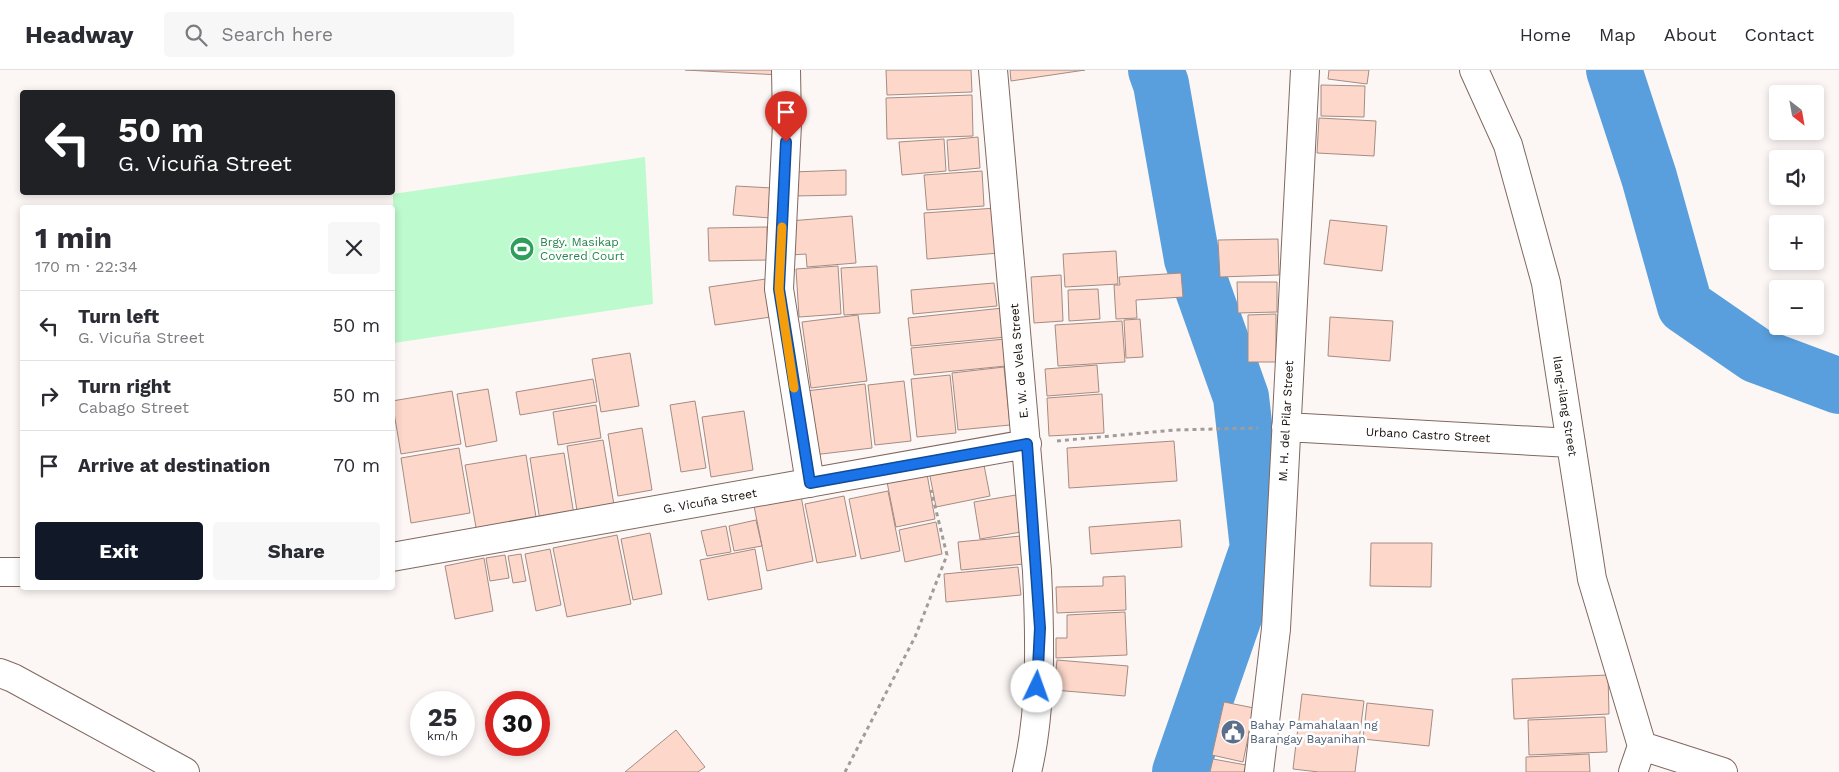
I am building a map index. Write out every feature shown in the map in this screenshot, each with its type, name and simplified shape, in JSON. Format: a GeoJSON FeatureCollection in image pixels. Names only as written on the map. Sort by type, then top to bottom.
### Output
{"type":"FeatureCollection","features":[{"type":"Feature","properties":{"kind":"street"},"geometry":{"type":"LineString","coordinates":[[786,70],[787,124],[779,289],[810,483]]}},
{"type":"Feature","properties":{"kind":"street","name":"E. W. de Vela Street"},"geometry":{"type":"LineString","coordinates":[[993,70],[1027,444],[1040,628],[1031,756],[1027,772]]}},
{"type":"Feature","properties":{"kind":"street","name":"M. H. del Pilar Street"},"geometry":{"type":"LineString","coordinates":[[1259,772],[1276,629],[1276,428],[1305,70]]}},
{"type":"Feature","properties":{"kind":"street","name":"Ilang-ilang Street"},"geometry":{"type":"LineString","coordinates":[[1474,70],[1508,145],[1546,283],[1592,579],[1642,746]]}},
{"type":"Feature","properties":{"kind":"street","name":"Urbano Castro Street"},"geometry":{"type":"LineString","coordinates":[[1276,428],[1571,443]]}},
{"type":"Feature","properties":{"kind":"street","name":"G. Vicuña Street"},"geometry":{"type":"LineString","coordinates":[[395,556],[1027,444]]}},
{"type":"Feature","properties":{"kind":"street"},"geometry":{"type":"LineString","coordinates":[[0,572],[20,572]]}},
{"type":"Feature","properties":{"kind":"street"},"geometry":{"type":"LineString","coordinates":[[0,673],[14,678],[185,772]]}},
{"type":"Feature","properties":{"kind":"street"},"geometry":{"type":"LineString","coordinates":[[1633,772],[1642,746],[1722,772]]}},
{"type":"Feature","properties":{"kind":"path"},"geometry":{"type":"LineString","coordinates":[[1027,444],[1174,430],[1276,428]]}},
{"type":"Feature","properties":{"kind":"path"},"geometry":{"type":"LineString","coordinates":[[845,772],[915,637],[947,555],[926,462]]}},
{"type":"Feature","properties":{"kind":"green space","name":"Brgy. Masikap Covered Court"},"geometry":{"type":"Polygon","coordinates":[[[645,157],[653,304],[395,343],[395,205],[393,205],[393,195],[645,157]]]}},
{"type":"Feature","properties":{"kind":"building"},"geometry":{"type":"Polygon","coordinates":[[[685,70],[780,70],[780,75],[685,70]]]}},
{"type":"Feature","properties":{"kind":"building"},"geometry":{"type":"Polygon","coordinates":[[[886,70],[971,70],[972,92],[887,95],[886,70]]]}},
{"type":"Feature","properties":{"kind":"building"},"geometry":{"type":"Polygon","coordinates":[[[1010,70],[1085,70],[1011,81],[1010,70]]]}},
{"type":"Feature","properties":{"kind":"building"},"geometry":{"type":"Polygon","coordinates":[[[1329,70],[1369,70],[1367,84],[1328,79],[1329,70]]]}},
{"type":"Feature","properties":{"kind":"building"},"geometry":{"type":"Polygon","coordinates":[[[1321,85],[1365,86],[1364,117],[1321,116],[1321,85]]]}},
{"type":"Feature","properties":{"kind":"building"},"geometry":{"type":"Polygon","coordinates":[[[972,95],[973,136],[887,139],[886,98],[972,95]]]}},
{"type":"Feature","properties":{"kind":"building"},"geometry":{"type":"Polygon","coordinates":[[[1319,118],[1376,121],[1374,156],[1317,153],[1319,118]]]}},
{"type":"Feature","properties":{"kind":"building"},"geometry":{"type":"Polygon","coordinates":[[[978,137],[980,168],[949,171],[947,140],[978,137]]]}},
{"type":"Feature","properties":{"kind":"building"},"geometry":{"type":"Polygon","coordinates":[[[944,139],[946,171],[902,175],[899,142],[944,139]]]}},
{"type":"Feature","properties":{"kind":"building"},"geometry":{"type":"Polygon","coordinates":[[[846,170],[846,195],[794,196],[793,172],[846,170]]]}},
{"type":"Feature","properties":{"kind":"building"},"geometry":{"type":"Polygon","coordinates":[[[982,171],[984,206],[927,210],[924,175],[982,171]]]}},
{"type":"Feature","properties":{"kind":"building"},"geometry":{"type":"Polygon","coordinates":[[[736,186],[772,188],[770,218],[733,215],[736,186]]]}},
{"type":"Feature","properties":{"kind":"building"},"geometry":{"type":"Polygon","coordinates":[[[996,208],[999,253],[927,259],[924,213],[996,208]]]}},
{"type":"Feature","properties":{"kind":"building"},"geometry":{"type":"Polygon","coordinates":[[[852,216],[856,263],[807,267],[806,254],[791,255],[789,221],[852,216]]]}},
{"type":"Feature","properties":{"kind":"building"},"geometry":{"type":"Polygon","coordinates":[[[1330,220],[1387,226],[1382,271],[1324,264],[1330,220]]]}},
{"type":"Feature","properties":{"kind":"building"},"geometry":{"type":"Polygon","coordinates":[[[767,227],[768,260],[709,261],[708,228],[767,227]]]}},
{"type":"Feature","properties":{"kind":"building"},"geometry":{"type":"Polygon","coordinates":[[[1278,239],[1279,275],[1220,277],[1218,240],[1278,239]]]}},
{"type":"Feature","properties":{"kind":"building"},"geometry":{"type":"Polygon","coordinates":[[[1116,251],[1118,284],[1065,287],[1063,254],[1116,251]]]}},
{"type":"Feature","properties":{"kind":"building"},"geometry":{"type":"Polygon","coordinates":[[[838,266],[841,314],[799,317],[796,269],[838,266]]]}},
{"type":"Feature","properties":{"kind":"building"},"geometry":{"type":"Polygon","coordinates":[[[877,266],[880,313],[844,315],[841,268],[877,266]]]}},
{"type":"Feature","properties":{"kind":"building"},"geometry":{"type":"Polygon","coordinates":[[[1181,273],[1183,297],[1136,300],[1137,318],[1116,319],[1114,285],[1120,285],[1119,277],[1181,273]]]}},
{"type":"Feature","properties":{"kind":"building"},"geometry":{"type":"Polygon","coordinates":[[[1061,275],[1063,321],[1034,323],[1031,277],[1061,275]]]}},
{"type":"Feature","properties":{"kind":"building"},"geometry":{"type":"Polygon","coordinates":[[[766,279],[771,317],[715,325],[709,287],[766,279]]]}},
{"type":"Feature","properties":{"kind":"building"},"geometry":{"type":"Polygon","coordinates":[[[1237,282],[1277,282],[1277,312],[1238,313],[1237,282]]]}},
{"type":"Feature","properties":{"kind":"building"},"geometry":{"type":"Polygon","coordinates":[[[994,283],[997,306],[913,314],[911,290],[994,283]]]}},
{"type":"Feature","properties":{"kind":"building"},"geometry":{"type":"Polygon","coordinates":[[[1098,289],[1100,319],[1069,321],[1068,290],[1098,289]]]}},
{"type":"Feature","properties":{"kind":"building"},"geometry":{"type":"Polygon","coordinates":[[[1003,308],[1006,337],[911,346],[908,318],[1003,308]]]}},
{"type":"Feature","properties":{"kind":"building"},"geometry":{"type":"Polygon","coordinates":[[[1276,314],[1276,362],[1248,362],[1248,315],[1276,314]]]}},
{"type":"Feature","properties":{"kind":"building"},"geometry":{"type":"Polygon","coordinates":[[[858,315],[867,381],[811,388],[802,322],[858,315]]]}},
{"type":"Feature","properties":{"kind":"building"},"geometry":{"type":"Polygon","coordinates":[[[1330,317],[1393,321],[1390,361],[1328,356],[1330,317]]]}},
{"type":"Feature","properties":{"kind":"building"},"geometry":{"type":"Polygon","coordinates":[[[1140,319],[1143,357],[1126,358],[1124,320],[1140,319]]]}},
{"type":"Feature","properties":{"kind":"building"},"geometry":{"type":"Polygon","coordinates":[[[1122,321],[1125,362],[1058,366],[1055,325],[1122,321]]]}},
{"type":"Feature","properties":{"kind":"building"},"geometry":{"type":"Polygon","coordinates":[[[1005,339],[1006,366],[914,375],[911,348],[1005,339]]]}},
{"type":"Feature","properties":{"kind":"building"},"geometry":{"type":"Polygon","coordinates":[[[630,353],[639,406],[601,412],[592,359],[630,353]]]}},
{"type":"Feature","properties":{"kind":"building"},"geometry":{"type":"Polygon","coordinates":[[[1097,365],[1099,392],[1047,396],[1045,369],[1097,365]]]}},
{"type":"Feature","properties":{"kind":"building"},"geometry":{"type":"Polygon","coordinates":[[[1004,367],[1010,425],[958,430],[952,373],[1004,367]]]}},
{"type":"Feature","properties":{"kind":"building"},"geometry":{"type":"Polygon","coordinates":[[[950,375],[956,433],[917,437],[911,379],[950,375]]]}},
{"type":"Feature","properties":{"kind":"building"},"geometry":{"type":"Polygon","coordinates":[[[593,379],[597,402],[520,415],[516,392],[593,379]]]}},
{"type":"Feature","properties":{"kind":"building"},"geometry":{"type":"Polygon","coordinates":[[[904,381],[911,441],[875,445],[868,385],[904,381]]]}},
{"type":"Feature","properties":{"kind":"building"},"geometry":{"type":"Polygon","coordinates":[[[865,384],[872,448],[813,455],[806,391],[865,384]]]}},
{"type":"Feature","properties":{"kind":"building"},"geometry":{"type":"Polygon","coordinates":[[[488,389],[497,441],[466,447],[457,394],[488,389]]]}},
{"type":"Feature","properties":{"kind":"building"},"geometry":{"type":"Polygon","coordinates":[[[452,391],[461,444],[401,454],[395,419],[395,400],[452,391]]]}},
{"type":"Feature","properties":{"kind":"building"},"geometry":{"type":"Polygon","coordinates":[[[1102,394],[1104,433],[1049,436],[1047,398],[1102,394]]]}},
{"type":"Feature","properties":{"kind":"building"},"geometry":{"type":"Polygon","coordinates":[[[695,401],[706,468],[681,472],[670,405],[695,401]]]}},
{"type":"Feature","properties":{"kind":"building"},"geometry":{"type":"Polygon","coordinates":[[[596,405],[601,438],[558,445],[553,412],[596,405]]]}},
{"type":"Feature","properties":{"kind":"building"},"geometry":{"type":"Polygon","coordinates":[[[744,411],[753,470],[711,477],[702,417],[744,411]]]}},
{"type":"Feature","properties":{"kind":"building"},"geometry":{"type":"Polygon","coordinates":[[[642,428],[652,490],[618,496],[608,434],[642,428]]]}},
{"type":"Feature","properties":{"kind":"building"},"geometry":{"type":"Polygon","coordinates":[[[603,440],[614,505],[577,511],[567,446],[603,440]]]}},
{"type":"Feature","properties":{"kind":"building"},"geometry":{"type":"Polygon","coordinates":[[[1174,441],[1177,481],[1069,488],[1067,448],[1174,441]]]}},
{"type":"Feature","properties":{"kind":"building"},"geometry":{"type":"Polygon","coordinates":[[[459,448],[470,513],[411,523],[401,458],[459,448]]]}},
{"type":"Feature","properties":{"kind":"building"},"geometry":{"type":"Polygon","coordinates":[[[564,453],[574,515],[540,521],[530,458],[564,453]]]}},
{"type":"Feature","properties":{"kind":"building"},"geometry":{"type":"Polygon","coordinates":[[[526,455],[537,523],[477,533],[465,465],[526,455]]]}},
{"type":"Feature","properties":{"kind":"building"},"geometry":{"type":"Polygon","coordinates":[[[983,460],[990,496],[936,507],[929,471],[983,460]]]}},
{"type":"Feature","properties":{"kind":"building"},"geometry":{"type":"Polygon","coordinates":[[[927,474],[935,519],[896,527],[887,482],[927,474]]]}},
{"type":"Feature","properties":{"kind":"building"},"geometry":{"type":"Polygon","coordinates":[[[888,491],[900,551],[861,559],[849,499],[888,491]]]}},
{"type":"Feature","properties":{"kind":"building"},"geometry":{"type":"Polygon","coordinates":[[[1022,494],[1027,531],[980,539],[974,502],[1022,494]]]}},
{"type":"Feature","properties":{"kind":"building"},"geometry":{"type":"Polygon","coordinates":[[[801,496],[813,561],[767,571],[754,506],[801,496]]]}},
{"type":"Feature","properties":{"kind":"building"},"geometry":{"type":"Polygon","coordinates":[[[844,496],[856,556],[817,563],[805,504],[844,496]]]}},
{"type":"Feature","properties":{"kind":"building"},"geometry":{"type":"Polygon","coordinates":[[[756,520],[762,546],[734,551],[729,526],[756,520]]]}},
{"type":"Feature","properties":{"kind":"building"},"geometry":{"type":"Polygon","coordinates":[[[1180,520],[1182,547],[1091,554],[1089,527],[1180,520]]]}},
{"type":"Feature","properties":{"kind":"building"},"geometry":{"type":"Polygon","coordinates":[[[936,522],[942,554],[905,562],[899,530],[936,522]]]}},
{"type":"Feature","properties":{"kind":"building"},"geometry":{"type":"Polygon","coordinates":[[[726,526],[731,552],[707,556],[701,531],[726,526]]]}},
{"type":"Feature","properties":{"kind":"building"},"geometry":{"type":"Polygon","coordinates":[[[650,533],[662,594],[633,600],[621,539],[650,533]]]}},
{"type":"Feature","properties":{"kind":"building"},"geometry":{"type":"Polygon","coordinates":[[[617,535],[631,604],[567,617],[553,548],[617,535]]]}},
{"type":"Feature","properties":{"kind":"building"},"geometry":{"type":"Polygon","coordinates":[[[1021,536],[1024,564],[961,570],[958,542],[1021,536]]]}},
{"type":"Feature","properties":{"kind":"building"},"geometry":{"type":"Polygon","coordinates":[[[1371,543],[1432,543],[1431,587],[1370,586],[1371,543]]]}},
{"type":"Feature","properties":{"kind":"building"},"geometry":{"type":"Polygon","coordinates":[[[550,549],[561,605],[536,611],[525,554],[550,549]]]}},
{"type":"Feature","properties":{"kind":"building"},"geometry":{"type":"Polygon","coordinates":[[[755,549],[762,589],[708,600],[700,560],[755,549]]]}},
{"type":"Feature","properties":{"kind":"building"},"geometry":{"type":"Polygon","coordinates":[[[521,554],[526,581],[513,583],[508,556],[521,554]]]}},
{"type":"Feature","properties":{"kind":"building"},"geometry":{"type":"Polygon","coordinates":[[[505,555],[509,578],[490,581],[486,558],[505,555]]]}},
{"type":"Feature","properties":{"kind":"building"},"geometry":{"type":"Polygon","coordinates":[[[484,558],[493,611],[455,619],[445,566],[484,558]]]}},
{"type":"Feature","properties":{"kind":"building"},"geometry":{"type":"Polygon","coordinates":[[[1018,567],[1021,595],[946,602],[944,574],[1018,567]]]}},
{"type":"Feature","properties":{"kind":"building"},"geometry":{"type":"Polygon","coordinates":[[[1125,576],[1126,610],[1057,613],[1056,587],[1103,586],[1103,577],[1125,576]]]}},
{"type":"Feature","properties":{"kind":"building"},"geometry":{"type":"Polygon","coordinates":[[[1125,612],[1127,655],[1056,658],[1056,638],[1067,638],[1067,615],[1125,612]]]}},
{"type":"Feature","properties":{"kind":"building"},"geometry":{"type":"Polygon","coordinates":[[[1057,660],[1128,666],[1125,696],[1054,690],[1057,660]]]}},
{"type":"Feature","properties":{"kind":"building"},"geometry":{"type":"Polygon","coordinates":[[[1608,675],[1609,714],[1514,719],[1512,679],[1608,675]]]}},
{"type":"Feature","properties":{"kind":"building"},"geometry":{"type":"Polygon","coordinates":[[[1302,694],[1364,701],[1355,772],[1319,772],[1293,769],[1302,694]]]}},
{"type":"Feature","properties":{"kind":"building","name":"Bahay Pamahalaan ng Barangay Bayanihan"},"geometry":{"type":"Polygon","coordinates":[[[1224,702],[1254,708],[1243,762],[1212,755],[1224,702]]]}},
{"type":"Feature","properties":{"kind":"building"},"geometry":{"type":"Polygon","coordinates":[[[1367,703],[1433,710],[1429,746],[1363,739],[1367,703]]]}},
{"type":"Feature","properties":{"kind":"building"},"geometry":{"type":"Polygon","coordinates":[[[1605,717],[1607,752],[1529,755],[1528,720],[1605,717]]]}},
{"type":"Feature","properties":{"kind":"building"},"geometry":{"type":"Polygon","coordinates":[[[676,730],[705,767],[698,772],[625,772],[676,730]]]}},
{"type":"Feature","properties":{"kind":"building"},"geometry":{"type":"Polygon","coordinates":[[[1589,754],[1590,772],[1526,772],[1526,757],[1589,754]]]}},
{"type":"Feature","properties":{"kind":"building"},"geometry":{"type":"Polygon","coordinates":[[[1213,759],[1246,765],[1244,772],[1210,772],[1213,759]]]}},
{"type":"Feature","properties":{"kind":"waterway"},"geometry":{"type":"LineString","coordinates":[[1156,70],[1161,84],[1192,259],[1241,397],[1258,548],[1180,772]]}},
{"type":"Feature","properties":{"kind":"waterway"},"geometry":{"type":"LineString","coordinates":[[1614,70],[1649,177],[1685,306],[1756,355],[1839,386]]}},
{"type":"Feature","properties":{"kind":"slow traffic"},"geometry":{"type":"LineString","coordinates":[[782,227],[779,289],[794,388]]}},
{"type":"Feature","properties":{"kind":"place","name":"Brgy. Masikap Covered Court"},"geometry":{"type":"Point","coordinates":[522,249]}},
{"type":"Feature","properties":{"kind":"place","name":"Bahay Pamahalaan ng Barangay Bayanihan"},"geometry":{"type":"Point","coordinates":[1233,732]}},
{"type":"Feature","properties":{"kind":"route"},"geometry":{"type":"LineString","coordinates":[[786,142],[779,289],[810,483],[1027,444],[1040,628],[1037,687]]}}]}
